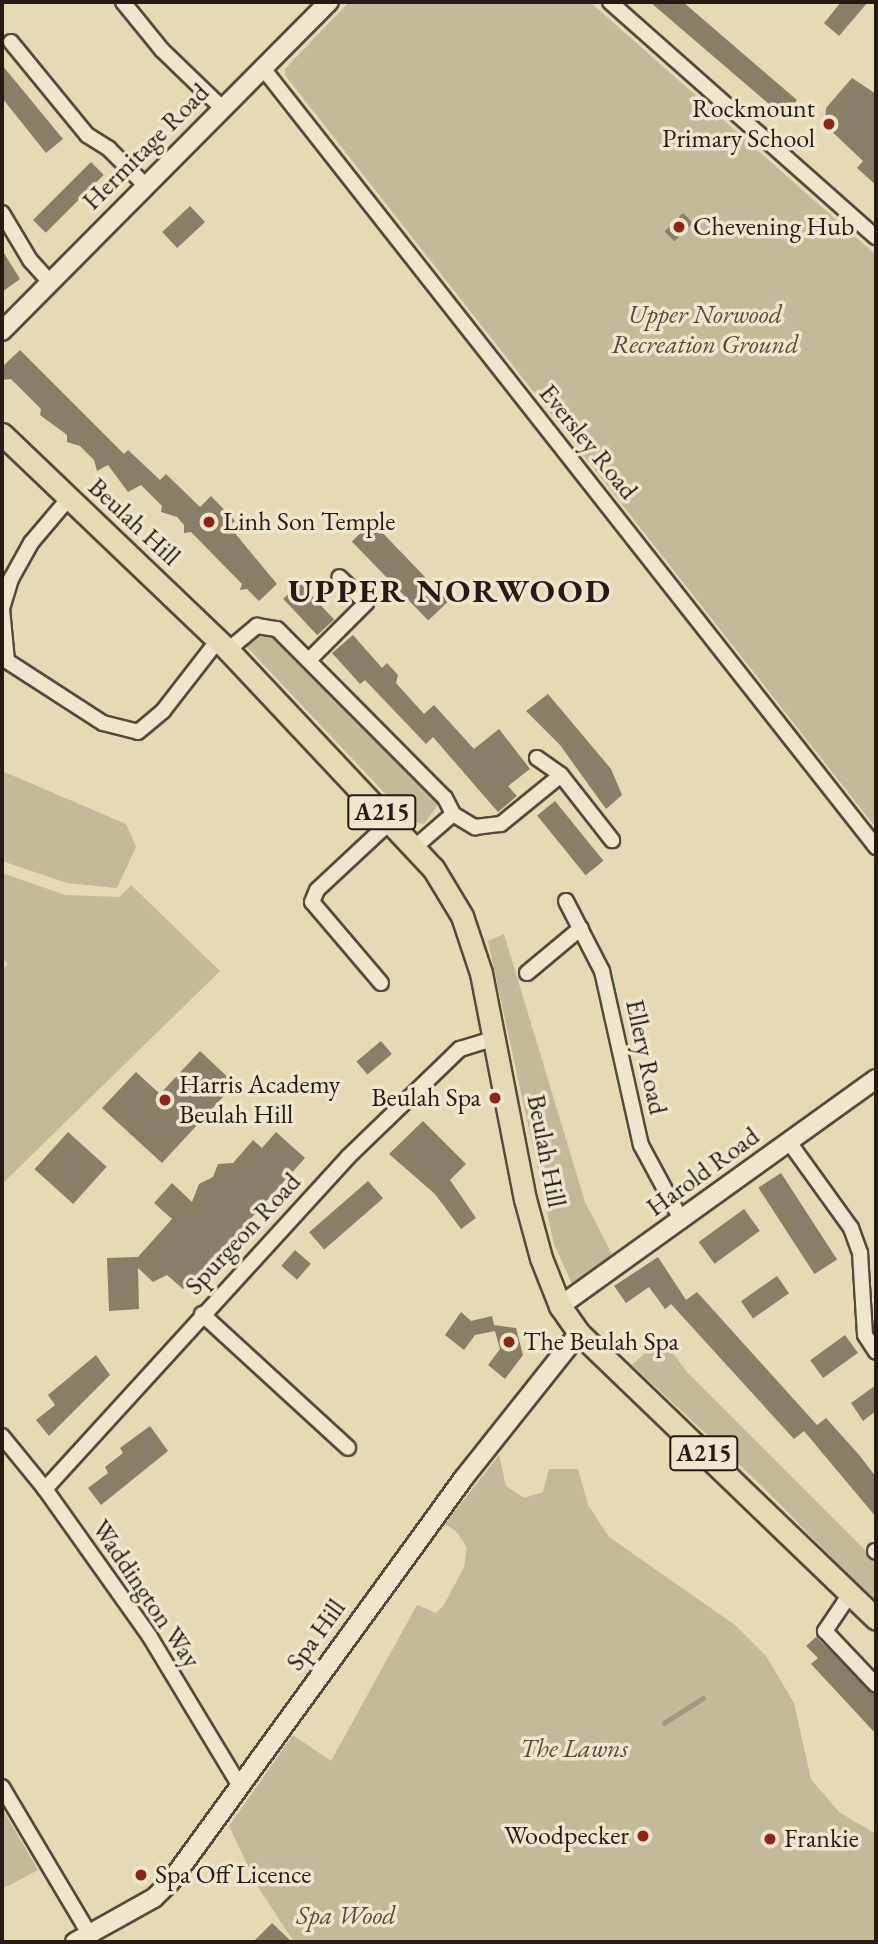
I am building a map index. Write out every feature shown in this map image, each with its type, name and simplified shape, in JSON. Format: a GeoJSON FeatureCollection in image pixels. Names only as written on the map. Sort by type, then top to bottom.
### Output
{"type":"FeatureCollection","features":[{"type":"Feature","properties":{"kind":"main road","name":"Beulah Hill"},"geometry":{"type":"LineString","coordinates":[[2,434],[223,645],[415,847],[463,916],[496,1038],[525,1199],[560,1306],[579,1333],[876,1619]]}},
{"type":"Feature","properties":{"kind":"street"},"geometry":{"type":"LineString","coordinates":[[123,2],[162,50],[222,108]]}},
{"type":"Feature","properties":{"kind":"street","name":"Hermitage Road"},"geometry":{"type":"LineString","coordinates":[[2,331],[329,2]]}},
{"type":"Feature","properties":{"kind":"street"},"geometry":{"type":"LineString","coordinates":[[610,2],[876,237]]}},
{"type":"Feature","properties":{"kind":"street"},"geometry":{"type":"LineString","coordinates":[[11,41],[87,135],[109,149],[146,186]]}},
{"type":"Feature","properties":{"kind":"street","name":"Eversley Road"},"geometry":{"type":"LineString","coordinates":[[262,67],[876,847]]}},
{"type":"Feature","properties":{"kind":"street"},"geometry":{"type":"LineString","coordinates":[[2,213],[30,260],[50,282]]}},
{"type":"Feature","properties":{"kind":"street"},"geometry":{"type":"LineString","coordinates":[[69,498],[31,543],[11,579],[2,609],[7,661],[103,723],[138,732],[163,711],[223,645],[264,623],[277,629],[309,660],[445,798],[453,814],[475,827],[501,824],[561,775]]}},
{"type":"Feature","properties":{"kind":"street"},"geometry":{"type":"LineString","coordinates":[[309,660],[366,603],[339,577]]}},
{"type":"Feature","properties":{"kind":"street"},"geometry":{"type":"LineString","coordinates":[[537,758],[561,775],[612,840]]}},
{"type":"Feature","properties":{"kind":"street"},"geometry":{"type":"LineString","coordinates":[[415,847],[453,814]]}},
{"type":"Feature","properties":{"kind":"street"},"geometry":{"type":"LineString","coordinates":[[381,983],[312,902],[317,890],[391,821]]}},
{"type":"Feature","properties":{"kind":"street","name":"Ellery Road"},"geometry":{"type":"LineString","coordinates":[[566,901],[602,971],[641,1144],[682,1221]]}},
{"type":"Feature","properties":{"kind":"street"},"geometry":{"type":"LineString","coordinates":[[527,973],[581,928]]}},
{"type":"Feature","properties":{"kind":"street","name":"Spurgeon Road"},"geometry":{"type":"LineString","coordinates":[[45,1489],[202,1314],[442,1065],[467,1045],[496,1038]]}},
{"type":"Feature","properties":{"kind":"street","name":"Harold Road"},"geometry":{"type":"LineString","coordinates":[[560,1306],[682,1221],[876,1079]]}},
{"type":"Feature","properties":{"kind":"street"},"geometry":{"type":"LineString","coordinates":[[789,1142],[851,1228],[860,1253],[865,1335],[876,1352]]}},
{"type":"Feature","properties":{"kind":"street"},"geometry":{"type":"LineString","coordinates":[[202,1314],[348,1448]]}},
{"type":"Feature","properties":{"kind":"street","name":"Spa Hill"},"geometry":{"type":"LineString","coordinates":[[92,1937],[163,1891],[493,1439],[579,1333]]}},
{"type":"Feature","properties":{"kind":"street","name":"Waddington Way"},"geometry":{"type":"LineString","coordinates":[[2,1436],[45,1489],[150,1637],[240,1786]]}},
{"type":"Feature","properties":{"kind":"street"},"geometry":{"type":"LineString","coordinates":[[850,1594],[825,1631],[876,1685]]}},
{"type":"Feature","properties":{"kind":"street"},"geometry":{"type":"LineString","coordinates":[[2,1787],[92,1937]]}},
{"type":"Feature","properties":{"kind":"green space","name":"Upper Norwood Recreation Ground"},"geometry":{"type":"Polygon","coordinates":[[[349,2],[590,2],[876,255],[876,828],[285,75],[285,69],[349,2]]]}},
{"type":"Feature","properties":{"kind":"green space"},"geometry":{"type":"Polygon","coordinates":[[[257,636],[276,637],[434,797],[437,806],[424,824],[412,822],[246,646],[257,636]]]}},
{"type":"Feature","properties":{"kind":"green space"},"geometry":{"type":"Polygon","coordinates":[[[2,771],[126,824],[136,847],[117,888],[67,883],[2,861],[2,771]]]}},
{"type":"Feature","properties":{"kind":"green space"},"geometry":{"type":"Polygon","coordinates":[[[2,873],[65,895],[120,897],[131,885],[220,971],[2,1184],[2,970],[8,964],[2,958],[2,873]]]}},
{"type":"Feature","properties":{"kind":"green space"},"geometry":{"type":"Polygon","coordinates":[[[504,934],[585,1202],[612,1254],[572,1284],[554,1244],[488,941],[504,934]]]}},
{"type":"Feature","properties":{"kind":"green space"},"geometry":{"type":"Polygon","coordinates":[[[662,1338],[686,1371],[876,1561],[876,1603],[763,1487],[632,1365],[662,1338]]]}},
{"type":"Feature","properties":{"kind":"green space","name":"The Lawns"},"geometry":{"type":"Polygon","coordinates":[[[499,1455],[506,1486],[524,1498],[543,1492],[549,1469],[578,1469],[588,1505],[609,1537],[735,1625],[766,1656],[794,1703],[811,1779],[839,1812],[876,1834],[876,1942],[294,1942],[258,1887],[229,1826],[293,1735],[331,1761],[417,1605],[436,1613],[444,1605],[464,1567],[467,1548],[457,1532],[445,1524],[499,1455]]]}},
{"type":"Feature","properties":{"kind":"green space"},"geometry":{"type":"Polygon","coordinates":[[[2,1808],[38,1870],[2,1889],[2,1808]]]}},
{"type":"Feature","properties":{"kind":"building"},"geometry":{"type":"Polygon","coordinates":[[[650,2],[683,2],[797,100],[784,117],[650,2]]]}},
{"type":"Feature","properties":{"kind":"building"},"geometry":{"type":"Polygon","coordinates":[[[841,2],[868,2],[839,36],[824,23],[841,2]]]}},
{"type":"Feature","properties":{"kind":"building"},"geometry":{"type":"Polygon","coordinates":[[[2,65],[63,139],[46,153],[2,98],[2,65]]]}},
{"type":"Feature","properties":{"kind":"building"},"geometry":{"type":"Polygon","coordinates":[[[852,78],[876,94],[876,185],[857,168],[863,161],[825,125],[826,108],[852,78]]]}},
{"type":"Feature","properties":{"kind":"building"},"geometry":{"type":"Polygon","coordinates":[[[91,162],[104,175],[46,233],[33,220],[91,162]]]}},
{"type":"Feature","properties":{"kind":"building"},"geometry":{"type":"Polygon","coordinates":[[[190,206],[205,222],[177,248],[162,232],[190,206]]]}},
{"type":"Feature","properties":{"kind":"building","name":"Chevening Hub"},"geometry":{"type":"Polygon","coordinates":[[[683,213],[693,223],[675,241],[665,231],[683,213]]]}},
{"type":"Feature","properties":{"kind":"building"},"geometry":{"type":"Polygon","coordinates":[[[2,250],[20,279],[2,292],[2,250]]]}},
{"type":"Feature","properties":{"kind":"building"},"geometry":{"type":"Polygon","coordinates":[[[20,350],[124,454],[128,450],[160,480],[166,474],[200,507],[211,496],[235,521],[229,526],[277,584],[259,601],[247,589],[240,590],[242,584],[191,532],[184,533],[184,525],[177,517],[161,512],[162,506],[141,485],[128,492],[108,465],[97,471],[94,460],[80,446],[67,442],[67,435],[40,415],[41,409],[11,379],[2,380],[2,367],[20,350]]]}},
{"type":"Feature","properties":{"kind":"building"},"geometry":{"type":"Polygon","coordinates":[[[372,522],[448,601],[428,621],[352,541],[372,522]]]}},
{"type":"Feature","properties":{"kind":"building"},"geometry":{"type":"Polygon","coordinates":[[[300,583],[334,620],[317,635],[283,599],[300,583]]]}},
{"type":"Feature","properties":{"kind":"building"},"geometry":{"type":"Polygon","coordinates":[[[353,635],[382,668],[387,663],[398,675],[396,683],[424,714],[434,705],[474,749],[499,729],[530,769],[508,786],[517,796],[498,812],[433,737],[426,744],[365,680],[360,684],[332,653],[353,635]]]}},
{"type":"Feature","properties":{"kind":"building"},"geometry":{"type":"Polygon","coordinates":[[[548,694],[611,769],[622,795],[606,809],[560,745],[526,711],[548,694]]]}},
{"type":"Feature","properties":{"kind":"building"},"geometry":{"type":"Polygon","coordinates":[[[555,801],[603,861],[586,875],[537,815],[555,801]]]}},
{"type":"Feature","properties":{"kind":"building"},"geometry":{"type":"Polygon","coordinates":[[[381,1041],[392,1054],[367,1075],[356,1062],[381,1041]]]}},
{"type":"Feature","properties":{"kind":"building"},"geometry":{"type":"Polygon","coordinates":[[[200,1051],[235,1084],[162,1163],[102,1108],[136,1072],[160,1094],[200,1051]]]}},
{"type":"Feature","properties":{"kind":"building"},"geometry":{"type":"Polygon","coordinates":[[[423,1121],[466,1164],[450,1180],[476,1218],[461,1229],[435,1194],[389,1154],[423,1121]]]}},
{"type":"Feature","properties":{"kind":"building"},"geometry":{"type":"Polygon","coordinates":[[[68,1132],[107,1167],[73,1204],[35,1169],[68,1132]]]}},
{"type":"Feature","properties":{"kind":"building"},"geometry":{"type":"Polygon","coordinates":[[[276,1132],[305,1158],[221,1252],[183,1289],[167,1275],[153,1282],[138,1268],[139,1309],[109,1311],[107,1258],[138,1257],[172,1219],[154,1203],[172,1183],[192,1202],[199,1184],[213,1177],[218,1164],[233,1163],[253,1140],[262,1148],[276,1132]]]}},
{"type":"Feature","properties":{"kind":"building"},"geometry":{"type":"Polygon","coordinates":[[[781,1173],[837,1259],[814,1274],[758,1188],[781,1173]]]}},
{"type":"Feature","properties":{"kind":"building"},"geometry":{"type":"Polygon","coordinates":[[[368,1181],[383,1198],[324,1250],[309,1232],[368,1181]]]}},
{"type":"Feature","properties":{"kind":"building"},"geometry":{"type":"Polygon","coordinates":[[[744,1209],[760,1231],[715,1264],[699,1242],[744,1209]]]}},
{"type":"Feature","properties":{"kind":"building"},"geometry":{"type":"Polygon","coordinates":[[[295,1250],[311,1264],[297,1280],[281,1266],[295,1250]]]}},
{"type":"Feature","properties":{"kind":"building"},"geometry":{"type":"Polygon","coordinates":[[[658,1257],[686,1300],[697,1292],[817,1425],[826,1418],[860,1456],[876,1477],[876,1517],[804,1431],[794,1439],[671,1304],[665,1309],[649,1287],[626,1303],[614,1286],[658,1257]]]}},
{"type":"Feature","properties":{"kind":"building"},"geometry":{"type":"Polygon","coordinates":[[[777,1276],[789,1293],[753,1318],[741,1301],[777,1276]]]}},
{"type":"Feature","properties":{"kind":"building","name":"The Beulah Spa"},"geometry":{"type":"Polygon","coordinates":[[[461,1312],[471,1321],[492,1316],[494,1325],[516,1328],[523,1355],[505,1379],[488,1365],[500,1349],[495,1331],[475,1335],[464,1350],[445,1335],[461,1312]]]}},
{"type":"Feature","properties":{"kind":"building"},"geometry":{"type":"Polygon","coordinates":[[[845,1335],[858,1353],[823,1378],[810,1360],[845,1335]]]}},
{"type":"Feature","properties":{"kind":"building"},"geometry":{"type":"Polygon","coordinates":[[[96,1355],[110,1375],[49,1436],[36,1420],[55,1405],[48,1395],[96,1355]]]}},
{"type":"Feature","properties":{"kind":"building"},"geometry":{"type":"Polygon","coordinates":[[[876,1385],[876,1411],[863,1421],[851,1403],[876,1385]]]}},
{"type":"Feature","properties":{"kind":"building"},"geometry":{"type":"Polygon","coordinates":[[[150,1426],[168,1451],[101,1505],[88,1488],[108,1473],[105,1467],[123,1453],[120,1448],[150,1426]]]}},
{"type":"Feature","properties":{"kind":"building"},"geometry":{"type":"Polygon","coordinates":[[[816,1637],[876,1694],[876,1734],[811,1664],[818,1658],[806,1646],[816,1637]]]}},
{"type":"Feature","properties":{"kind":"building"},"geometry":{"type":"Polygon","coordinates":[[[272,1923],[292,1942],[253,1942],[272,1923]]]}},
{"type":"Feature","properties":{"kind":"waterway"},"geometry":{"type":"LineString","coordinates":[[664,1723],[703,1698]]}},
{"type":"Feature","properties":{"kind":"place","name":"Rockmount Primary School"},"geometry":{"type":"Point","coordinates":[829,124]}},
{"type":"Feature","properties":{"kind":"place","name":"Chevening Hub"},"geometry":{"type":"Point","coordinates":[679,227]}},
{"type":"Feature","properties":{"kind":"place","name":"Linh Son Temple"},"geometry":{"type":"Point","coordinates":[209,522]}},
{"type":"Feature","properties":{"kind":"place","name":"Beulah Spa"},"geometry":{"type":"Point","coordinates":[495,1098]}},
{"type":"Feature","properties":{"kind":"place","name":"Harris Academy Beulah Hill"},"geometry":{"type":"Point","coordinates":[165,1100]}},
{"type":"Feature","properties":{"kind":"place","name":"The Beulah Spa"},"geometry":{"type":"Point","coordinates":[509,1342]}},
{"type":"Feature","properties":{"kind":"place","name":"Woodpecker"},"geometry":{"type":"Point","coordinates":[643,1836]}},
{"type":"Feature","properties":{"kind":"place","name":"Frankie"},"geometry":{"type":"Point","coordinates":[770,1839]}},
{"type":"Feature","properties":{"kind":"place","name":"Spa Off Licence"},"geometry":{"type":"Point","coordinates":[141,1875]}},
{"type":"Feature","properties":{"kind":"district","name":"UPPER NORWOOD"},"geometry":{"type":"Point","coordinates":[450,591]}},
{"type":"Feature","properties":{"kind":"park label","name":"Spa Wood"},"geometry":{"type":"Point","coordinates":[346,1916]}}]}
